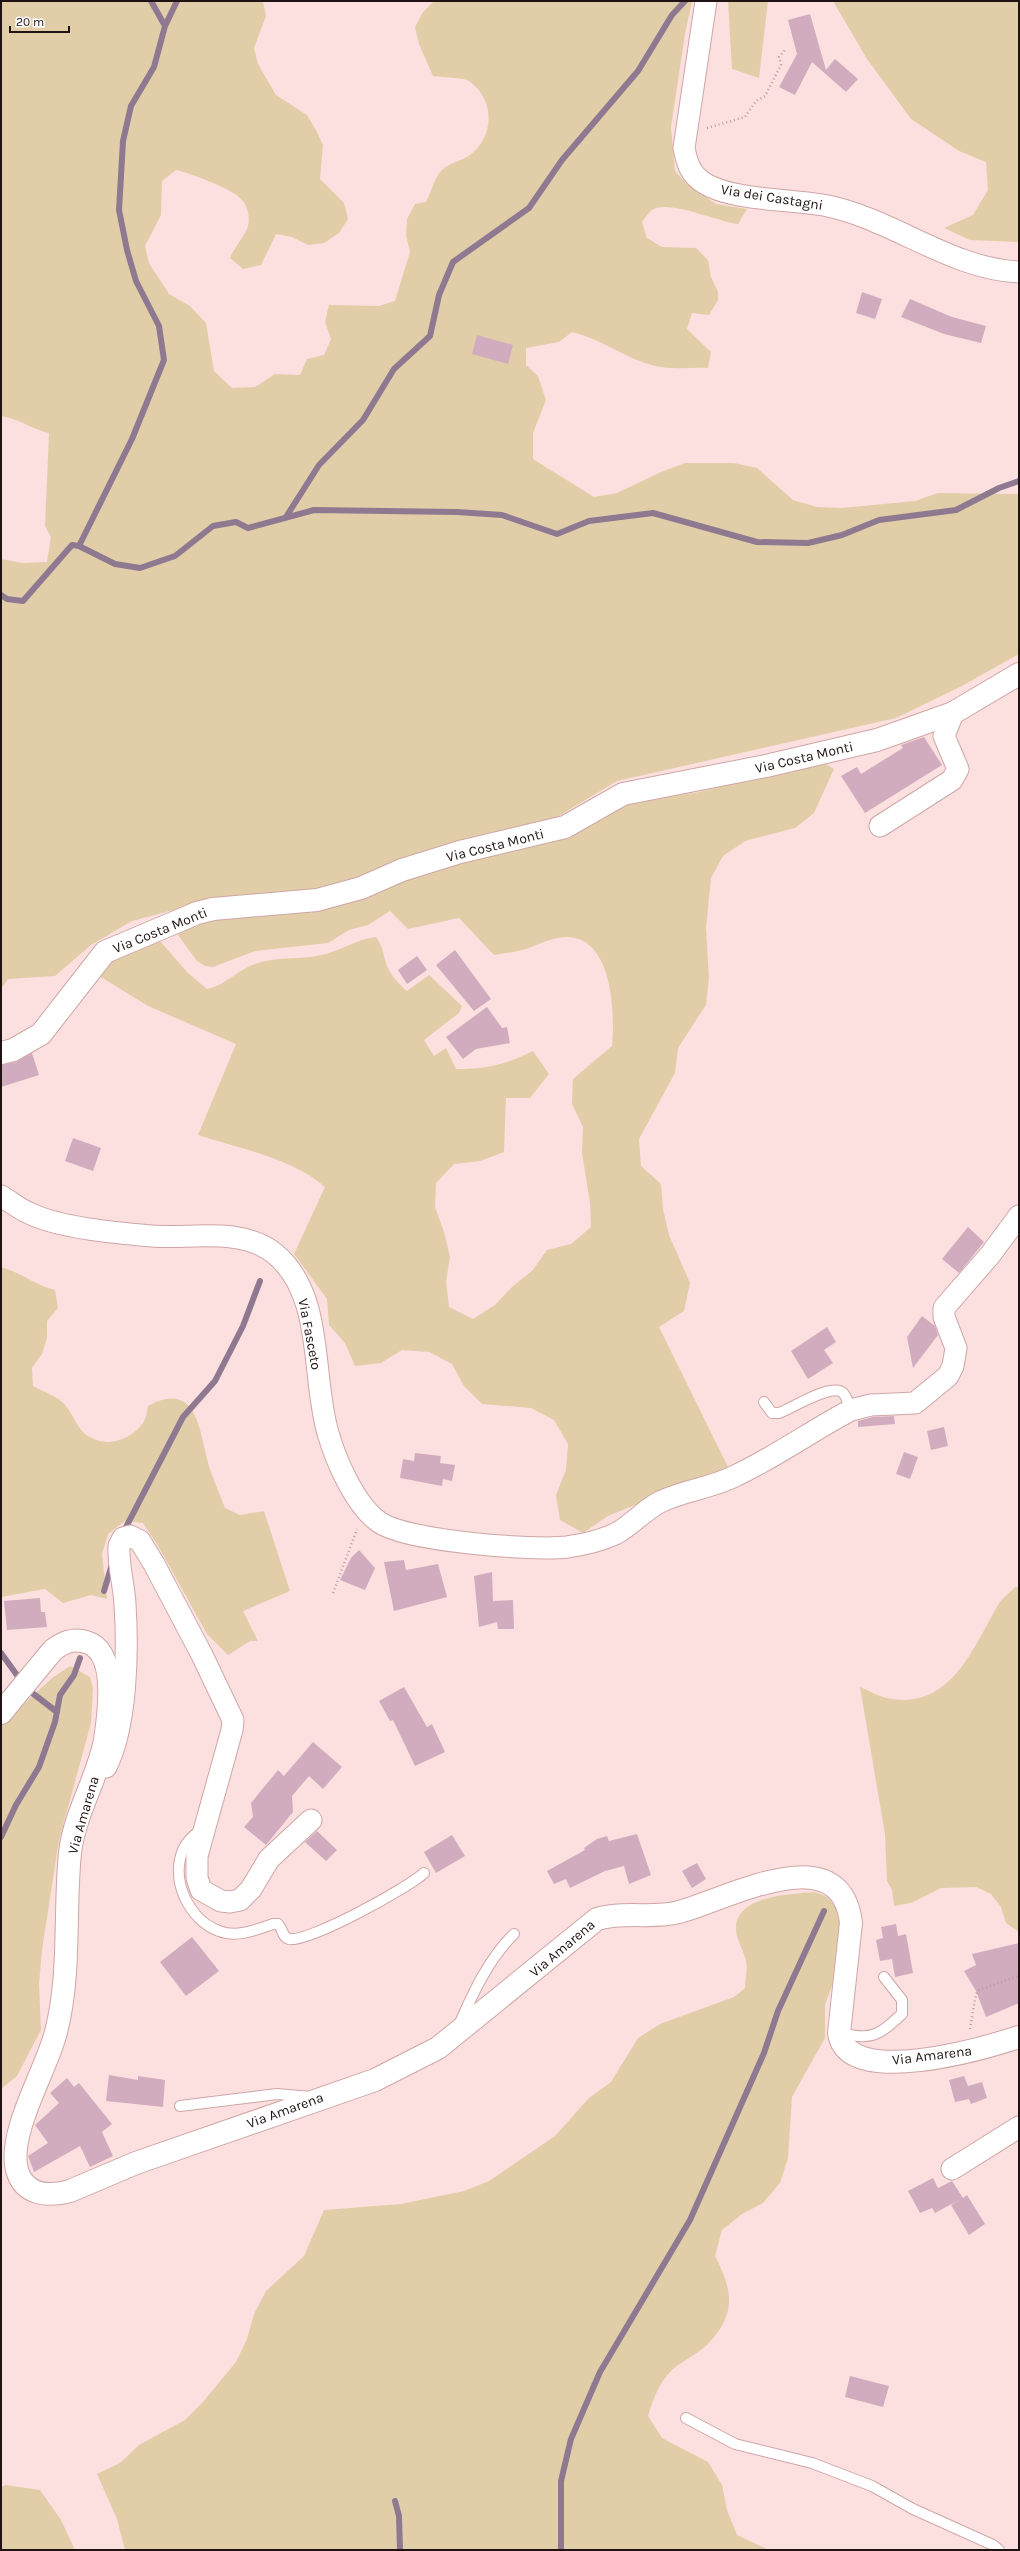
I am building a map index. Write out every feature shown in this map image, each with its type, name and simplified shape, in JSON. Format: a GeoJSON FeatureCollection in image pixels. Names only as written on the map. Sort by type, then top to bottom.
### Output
{"type":"FeatureCollection","features":[{"type":"Feature","properties":{"kind":"street","name":"Via dei Castagni"},"geometry":{"type":"LineString","coordinates":[[706,1],[688,112],[684,148],[687,162],[692,174],[705,184],[726,192],[828,206],[853,213],[972,263],[998,270],[1019,272]]}},
{"type":"Feature","properties":{"kind":"street","name":"Via Costa Monti"},"geometry":{"type":"LineString","coordinates":[[1,1053],[13,1050],[41,1034],[105,952],[197,913],[213,909],[317,900],[361,888],[402,870],[453,855],[565,827],[623,794],[766,766],[877,740],[953,713],[1019,674]]}},
{"type":"Feature","properties":{"kind":"street"},"geometry":{"type":"LineString","coordinates":[[880,826],[952,780],[958,769],[944,736],[953,713]]}},
{"type":"Feature","properties":{"kind":"street","name":"Via Fasceto"},"geometry":{"type":"LineString","coordinates":[[1,1196],[30,1214],[70,1225],[153,1236],[246,1238],[261,1244],[274,1253],[293,1274],[307,1302],[327,1432],[350,1485],[360,1503],[373,1517],[391,1529],[452,1540],[532,1547],[569,1547],[615,1534],[660,1502],[736,1476],[851,1410],[871,1405],[915,1403],[948,1376],[953,1366],[956,1348],[944,1318],[944,1308],[990,1255],[1019,1216]]}},
{"type":"Feature","properties":{"kind":"street"},"geometry":{"type":"LineString","coordinates":[[92,1780],[101,1778],[112,1756],[122,1708],[125,1605],[119,1546],[123,1538],[130,1536],[140,1541],[154,1564],[202,1655],[233,1720],[230,1737],[204,1827],[196,1865],[197,1878],[201,1890],[211,1897],[230,1902],[246,1896],[269,1859],[311,1820]]}},
{"type":"Feature","properties":{"kind":"street","name":"Via Amarena"},"geometry":{"type":"LineString","coordinates":[[1,1713],[53,1650],[60,1645],[77,1640],[95,1645],[100,1649],[106,1663],[109,1687],[105,1740],[70,1851],[64,1978],[56,2033],[18,2140],[16,2160],[24,2184],[40,2194],[60,2194],[136,2163],[375,2080],[438,2048],[597,1919],[611,1915],[678,1912],[756,1886],[810,1876],[822,1879],[832,1884],[840,1892],[850,1911],[851,1924],[839,2033],[841,2044],[851,2053],[876,2060],[913,2061],[958,2055],[1019,2037]]}},
{"type":"Feature","properties":{"kind":"street"},"geometry":{"type":"LineString","coordinates":[[952,2169],[1019,2127]]}},
{"type":"Feature","properties":{"kind":"lane"},"geometry":{"type":"LineString","coordinates":[[764,1402],[772,1413],[779,1413],[820,1393],[838,1390],[843,1393],[851,1410]]}},
{"type":"Feature","properties":{"kind":"lane"},"geometry":{"type":"LineString","coordinates":[[204,1827],[192,1836],[183,1850],[179,1868],[180,1885],[188,1905],[200,1920],[220,1931],[238,1934],[273,1924],[278,1924],[284,1936],[289,1939],[303,1936],[361,1912],[414,1882],[424,1873]]}},
{"type":"Feature","properties":{"kind":"lane"},"geometry":{"type":"LineString","coordinates":[[455,2034],[468,2003],[500,1948],[514,1934]]}},
{"type":"Feature","properties":{"kind":"lane"},"geometry":{"type":"LineString","coordinates":[[839,2033],[870,2037],[886,2028],[902,2014],[902,2000],[884,1977]]}},
{"type":"Feature","properties":{"kind":"lane"},"geometry":{"type":"LineString","coordinates":[[180,2106],[278,2094],[320,2098]]}},
{"type":"Feature","properties":{"kind":"lane"},"geometry":{"type":"LineString","coordinates":[[686,2418],[735,2444],[812,2463],[872,2486],[913,2509],[993,2545],[999,2550]]}},
{"type":"Feature","properties":{"kind":"path"},"geometry":{"type":"LineString","coordinates":[[688,112],[704,129],[745,117],[756,101],[765,96],[781,65],[779,57],[785,50]]}},
{"type":"Feature","properties":{"kind":"path"},"geometry":{"type":"LineString","coordinates":[[333,1593],[353,1543],[360,1503]]}},
{"type":"Feature","properties":{"kind":"path"},"geometry":{"type":"LineString","coordinates":[[958,2055],[970,2029],[976,1994],[980,1990],[1018,1976]]}},
{"type":"Feature","properties":{"kind":"shaded area"},"geometry":{"type":"Polygon","coordinates":[[[1,1],[263,1],[266,16],[254,48],[258,64],[276,95],[307,115],[316,130],[323,145],[320,179],[344,203],[348,219],[339,233],[324,243],[308,245],[292,237],[276,234],[261,265],[243,269],[230,258],[248,226],[248,211],[240,198],[219,186],[176,170],[162,181],[161,215],[145,246],[149,263],[169,294],[190,306],[206,323],[214,371],[232,388],[255,387],[275,374],[300,375],[307,359],[324,355],[331,339],[325,322],[329,305],[379,306],[395,301],[410,252],[406,235],[407,219],[415,204],[426,202],[436,178],[441,171],[447,166],[470,155],[484,138],[488,128],[489,118],[484,97],[469,81],[458,78],[433,76],[419,44],[415,27],[423,12],[434,1],[692,1],[685,34],[671,127],[675,171],[686,183],[716,204],[747,209],[738,224],[670,207],[660,207],[652,210],[642,222],[647,238],[662,247],[696,248],[708,260],[711,277],[718,292],[718,300],[709,315],[692,313],[687,329],[711,352],[708,368],[675,368],[655,366],[634,359],[594,339],[572,332],[559,342],[526,348],[526,365],[538,376],[546,400],[533,433],[533,459],[594,497],[617,493],[661,472],[685,463],[734,463],[757,468],[793,500],[817,507],[842,508],[915,501],[938,493],[1019,494],[1019,654],[962,686],[896,718],[617,781],[557,817],[402,859],[322,893],[196,904],[132,921],[91,945],[55,976],[8,979],[1,989],[1,559],[22,563],[47,562],[51,537],[45,526],[49,433],[1,416],[1,1]]]}},
{"type":"Feature","properties":{"kind":"shaded area"},"geometry":{"type":"Polygon","coordinates":[[[728,1],[768,1],[759,78],[732,69],[728,1]]]}},
{"type":"Feature","properties":{"kind":"shaded area"},"geometry":{"type":"Polygon","coordinates":[[[833,1],[1019,1],[1019,242],[970,240],[944,228],[973,215],[988,190],[986,162],[959,151],[911,119],[867,59],[833,1]]]}},
{"type":"Feature","properties":{"kind":"shaded area"},"geometry":{"type":"Polygon","coordinates":[[[824,763],[834,769],[814,813],[795,828],[745,841],[723,856],[711,878],[706,928],[709,978],[706,1005],[678,1048],[675,1073],[639,1139],[641,1166],[661,1184],[663,1209],[669,1235],[690,1283],[684,1311],[659,1327],[728,1467],[608,1516],[583,1533],[560,1520],[556,1495],[566,1470],[568,1444],[554,1420],[531,1408],[482,1404],[464,1386],[452,1364],[429,1352],[402,1350],[381,1363],[355,1366],[345,1343],[329,1325],[327,1299],[294,1254],[325,1187],[298,1169],[265,1155],[198,1135],[236,1044],[148,1006],[96,974],[112,954],[159,940],[188,973],[207,989],[220,985],[242,970],[255,964],[271,960],[321,955],[362,940],[376,937],[381,945],[391,974],[407,991],[429,975],[462,1006],[459,1013],[424,1040],[434,1056],[446,1048],[456,1069],[467,1069],[505,1063],[533,1051],[549,1074],[530,1098],[506,1098],[504,1152],[480,1161],[454,1164],[436,1183],[435,1207],[444,1232],[450,1257],[446,1282],[449,1307],[473,1319],[495,1305],[512,1287],[532,1271],[547,1250],[571,1244],[591,1227],[590,1203],[582,1153],[583,1127],[572,1104],[573,1079],[612,1046],[613,1016],[608,981],[603,964],[595,951],[584,941],[563,937],[519,951],[494,955],[459,918],[408,929],[390,911],[368,925],[349,930],[328,943],[255,951],[213,967],[205,966],[197,961],[175,931],[201,918],[335,905],[369,898],[402,880],[591,826],[633,801],[694,793],[824,763]]]}},
{"type":"Feature","properties":{"kind":"shaded area"},"geometry":{"type":"Polygon","coordinates":[[[1,1267],[55,1290],[58,1308],[47,1321],[47,1338],[42,1354],[32,1368],[33,1386],[62,1402],[68,1408],[78,1426],[84,1433],[91,1438],[107,1442],[123,1439],[137,1430],[144,1421],[148,1406],[163,1400],[176,1399],[185,1403],[192,1410],[197,1420],[209,1465],[225,1508],[240,1515],[264,1511],[290,1591],[243,1611],[258,1641],[250,1641],[228,1655],[207,1634],[157,1544],[143,1523],[125,1521],[108,1534],[102,1554],[107,1599],[91,1595],[63,1603],[45,1589],[1,1597],[1,1267]]]}},
{"type":"Feature","properties":{"kind":"shaded area"},"geometry":{"type":"Polygon","coordinates":[[[1015,1587],[1019,1587],[1019,1932],[1006,1923],[1001,1907],[991,1894],[976,1887],[941,1888],[911,1903],[894,1906],[892,1890],[887,1881],[885,1834],[860,1687],[880,1696],[892,1699],[913,1699],[930,1694],[945,1684],[958,1671],[980,1639],[1000,1602],[1015,1587]]]}},
{"type":"Feature","properties":{"kind":"shaded area"},"geometry":{"type":"Polygon","coordinates":[[[70,1666],[90,1677],[93,1688],[91,1723],[59,1840],[42,1950],[39,1984],[41,2030],[17,2076],[1,2089],[1,1725],[52,1678],[70,1666]]]}},
{"type":"Feature","properties":{"kind":"shaded area"},"geometry":{"type":"Polygon","coordinates":[[[815,1892],[827,1897],[836,1906],[841,1931],[837,1972],[825,2005],[825,2038],[792,2097],[788,2158],[780,2183],[763,2203],[742,2214],[722,2230],[715,2256],[726,2280],[728,2291],[729,2302],[723,2323],[717,2334],[707,2345],[667,2375],[657,2392],[648,2416],[662,2438],[708,2462],[722,2485],[727,2510],[737,2535],[769,2550],[125,2550],[117,2519],[97,2474],[120,2463],[139,2445],[185,2420],[203,2402],[236,2362],[247,2339],[254,2314],[266,2291],[304,2256],[324,2210],[401,2204],[464,2191],[489,2181],[555,2136],[589,2098],[611,2082],[638,2038],[660,2024],[734,1997],[745,1988],[747,1964],[737,1935],[736,1926],[739,1916],[746,1908],[756,1902],[768,1898],[781,1895],[815,1892]]]}},
{"type":"Feature","properties":{"kind":"shaded area"},"geometry":{"type":"Polygon","coordinates":[[[6,2485],[40,2490],[61,2520],[75,2550],[1,2550],[1,2487],[6,2485]]]}},
{"type":"Feature","properties":{"kind":"building"},"geometry":{"type":"Polygon","coordinates":[[[810,14],[826,70],[835,59],[858,79],[846,92],[812,62],[795,95],[779,87],[797,54],[788,20],[810,14]]]}},
{"type":"Feature","properties":{"kind":"building"},"geometry":{"type":"Polygon","coordinates":[[[862,292],[882,299],[875,319],[856,313],[862,292]]]}},
{"type":"Feature","properties":{"kind":"building"},"geometry":{"type":"Polygon","coordinates":[[[910,299],[952,317],[986,326],[981,343],[944,334],[901,317],[910,299]]]}},
{"type":"Feature","properties":{"kind":"building"},"geometry":{"type":"Polygon","coordinates":[[[477,335],[513,345],[508,364],[472,354],[477,335]]]}},
{"type":"Feature","properties":{"kind":"building"},"geometry":{"type":"Polygon","coordinates":[[[924,737],[942,765],[865,813],[841,776],[857,767],[861,774],[903,748],[901,745],[924,737]]]}},
{"type":"Feature","properties":{"kind":"building"},"geometry":{"type":"Polygon","coordinates":[[[455,950],[491,999],[474,1011],[436,965],[455,950]]]}},
{"type":"Feature","properties":{"kind":"building"},"geometry":{"type":"Polygon","coordinates":[[[417,956],[427,970],[407,984],[398,970],[417,956]]]}},
{"type":"Feature","properties":{"kind":"building"},"geometry":{"type":"Polygon","coordinates":[[[487,1007],[502,1028],[507,1027],[510,1043],[476,1049],[463,1059],[446,1037],[487,1007]]]}},
{"type":"Feature","properties":{"kind":"building"},"geometry":{"type":"Polygon","coordinates":[[[32,1053],[39,1075],[1,1087],[1,1065],[16,1062],[32,1053]]]}},
{"type":"Feature","properties":{"kind":"building"},"geometry":{"type":"Polygon","coordinates":[[[73,1138],[101,1148],[93,1171],[65,1161],[73,1138]]]}},
{"type":"Feature","properties":{"kind":"building"},"geometry":{"type":"Polygon","coordinates":[[[968,1227],[984,1242],[959,1273],[942,1259],[968,1227]]]}},
{"type":"Feature","properties":{"kind":"building"},"geometry":{"type":"Polygon","coordinates":[[[922,1316],[935,1326],[938,1335],[913,1368],[907,1337],[922,1316]]]}},
{"type":"Feature","properties":{"kind":"building"},"geometry":{"type":"Polygon","coordinates":[[[827,1327],[836,1342],[824,1350],[833,1363],[808,1379],[791,1351],[827,1327]]]}},
{"type":"Feature","properties":{"kind":"building"},"geometry":{"type":"Polygon","coordinates":[[[894,1416],[895,1424],[858,1427],[858,1421],[873,1417],[894,1416]]]}},
{"type":"Feature","properties":{"kind":"building"},"geometry":{"type":"Polygon","coordinates":[[[944,1427],[948,1446],[931,1450],[927,1431],[944,1427]]]}},
{"type":"Feature","properties":{"kind":"building"},"geometry":{"type":"Polygon","coordinates":[[[904,1452],[918,1457],[910,1479],[896,1474],[904,1452]]]}},
{"type":"Feature","properties":{"kind":"building"},"geometry":{"type":"Polygon","coordinates":[[[415,1453],[441,1456],[440,1463],[455,1465],[452,1481],[443,1479],[442,1486],[400,1478],[403,1459],[414,1461],[415,1453]]]}},
{"type":"Feature","properties":{"kind":"building"},"geometry":{"type":"Polygon","coordinates":[[[359,1550],[375,1568],[365,1590],[340,1580],[351,1558],[359,1550]]]}},
{"type":"Feature","properties":{"kind":"building"},"geometry":{"type":"Polygon","coordinates":[[[404,1560],[406,1570],[438,1564],[447,1597],[394,1611],[384,1562],[404,1560]]]}},
{"type":"Feature","properties":{"kind":"building"},"geometry":{"type":"Polygon","coordinates":[[[492,1572],[493,1601],[513,1600],[514,1629],[498,1629],[497,1622],[479,1627],[474,1576],[492,1572]]]}},
{"type":"Feature","properties":{"kind":"building"},"geometry":{"type":"Polygon","coordinates":[[[40,1598],[41,1612],[45,1612],[47,1627],[7,1630],[4,1601],[40,1598]]]}},
{"type":"Feature","properties":{"kind":"building"},"geometry":{"type":"Polygon","coordinates":[[[404,1687],[427,1727],[432,1724],[445,1752],[415,1766],[393,1720],[390,1721],[379,1701],[404,1687]]]}},
{"type":"Feature","properties":{"kind":"building"},"geometry":{"type":"Polygon","coordinates":[[[313,1742],[342,1767],[323,1789],[309,1776],[292,1796],[293,1812],[266,1845],[244,1827],[253,1817],[251,1803],[278,1770],[284,1776],[313,1742]]]}},
{"type":"Feature","properties":{"kind":"building"},"geometry":{"type":"Polygon","coordinates":[[[317,1831],[337,1850],[326,1861],[305,1842],[317,1831]]]}},
{"type":"Feature","properties":{"kind":"building"},"geometry":{"type":"Polygon","coordinates":[[[637,1834],[651,1875],[629,1884],[624,1866],[605,1871],[570,1888],[566,1879],[554,1884],[547,1871],[585,1850],[584,1848],[597,1839],[607,1836],[609,1841],[637,1834]]]}},
{"type":"Feature","properties":{"kind":"building"},"geometry":{"type":"Polygon","coordinates":[[[452,1835],[465,1856],[436,1873],[424,1852],[452,1835]]]}},
{"type":"Feature","properties":{"kind":"building"},"geometry":{"type":"Polygon","coordinates":[[[697,1863],[706,1879],[692,1888],[682,1871],[697,1863]]]}},
{"type":"Feature","properties":{"kind":"building"},"geometry":{"type":"Polygon","coordinates":[[[896,1924],[898,1936],[906,1934],[913,1973],[895,1977],[892,1959],[880,1961],[876,1940],[883,1938],[881,1927],[896,1924]]]}},
{"type":"Feature","properties":{"kind":"building"},"geometry":{"type":"Polygon","coordinates":[[[192,1937],[219,1971],[186,1996],[160,1962],[192,1937]]]}},
{"type":"Feature","properties":{"kind":"building"},"geometry":{"type":"Polygon","coordinates":[[[1019,1943],[1019,2003],[986,2017],[976,1991],[964,1971],[976,1965],[972,1954],[1019,1943]]]}},
{"type":"Feature","properties":{"kind":"building"},"geometry":{"type":"Polygon","coordinates":[[[109,2075],[138,2080],[138,2076],[165,2080],[163,2107],[106,2101],[109,2075]]]}},
{"type":"Feature","properties":{"kind":"building"},"geometry":{"type":"Polygon","coordinates":[[[964,2076],[968,2086],[982,2082],[987,2098],[971,2104],[969,2099],[955,2102],[949,2080],[964,2076]]]}},
{"type":"Feature","properties":{"kind":"building"},"geometry":{"type":"Polygon","coordinates":[[[67,2078],[74,2087],[79,2083],[112,2124],[102,2132],[113,2156],[90,2167],[80,2146],[34,2172],[28,2156],[48,2143],[35,2125],[59,2103],[50,2093],[67,2078]]]}},
{"type":"Feature","properties":{"kind":"building"},"geometry":{"type":"Polygon","coordinates":[[[933,2178],[938,2188],[952,2181],[963,2198],[967,2195],[985,2224],[969,2235],[951,2205],[961,2199],[935,2213],[932,2208],[920,2213],[908,2191],[933,2178]]]}},
{"type":"Feature","properties":{"kind":"building"},"geometry":{"type":"Polygon","coordinates":[[[850,2376],[889,2386],[883,2407],[845,2397],[850,2376]]]}},
{"type":"Feature","properties":{"kind":"waterway"},"geometry":{"type":"LineString","coordinates":[[151,1],[165,26]]}},
{"type":"Feature","properties":{"kind":"waterway"},"geometry":{"type":"LineString","coordinates":[[79,546],[132,439],[164,360],[159,326],[136,281],[127,250],[119,210],[123,141],[131,106],[154,67],[165,26],[177,1]]}},
{"type":"Feature","properties":{"kind":"waterway"},"geometry":{"type":"LineString","coordinates":[[286,517],[319,465],[363,420],[394,369],[430,336],[439,295],[453,262],[529,208],[562,160],[638,71],[672,15],[685,1]]}},
{"type":"Feature","properties":{"kind":"waterway"},"geometry":{"type":"LineString","coordinates":[[1,595],[7,599],[23,601],[72,545],[79,546],[115,564],[140,568],[175,556],[213,526],[236,522],[248,528],[314,510],[457,512],[502,515],[557,534],[589,521],[653,513],[757,542],[808,543],[842,535],[879,520],[956,510],[999,488],[1019,481]]}},
{"type":"Feature","properties":{"kind":"waterway"},"geometry":{"type":"LineString","coordinates":[[124,1531],[183,1417],[215,1381],[243,1326],[260,1281]]}},
{"type":"Feature","properties":{"kind":"waterway"},"geometry":{"type":"LineString","coordinates":[[104,1591],[112,1564]]}},
{"type":"Feature","properties":{"kind":"waterway"},"geometry":{"type":"LineString","coordinates":[[1,1653],[27,1689],[57,1712]]}},
{"type":"Feature","properties":{"kind":"waterway"},"geometry":{"type":"LineString","coordinates":[[1,1837],[16,1805],[39,1767],[55,1722],[60,1695],[74,1675],[80,1658]]}},
{"type":"Feature","properties":{"kind":"waterway"},"geometry":{"type":"LineString","coordinates":[[561,2550],[561,2481],[571,2439],[600,2372],[690,2220],[764,2053],[778,2011],[824,1911]]}},
{"type":"Feature","properties":{"kind":"waterway"},"geometry":{"type":"LineString","coordinates":[[395,2501],[399,2516],[400,2550]]}}]}
